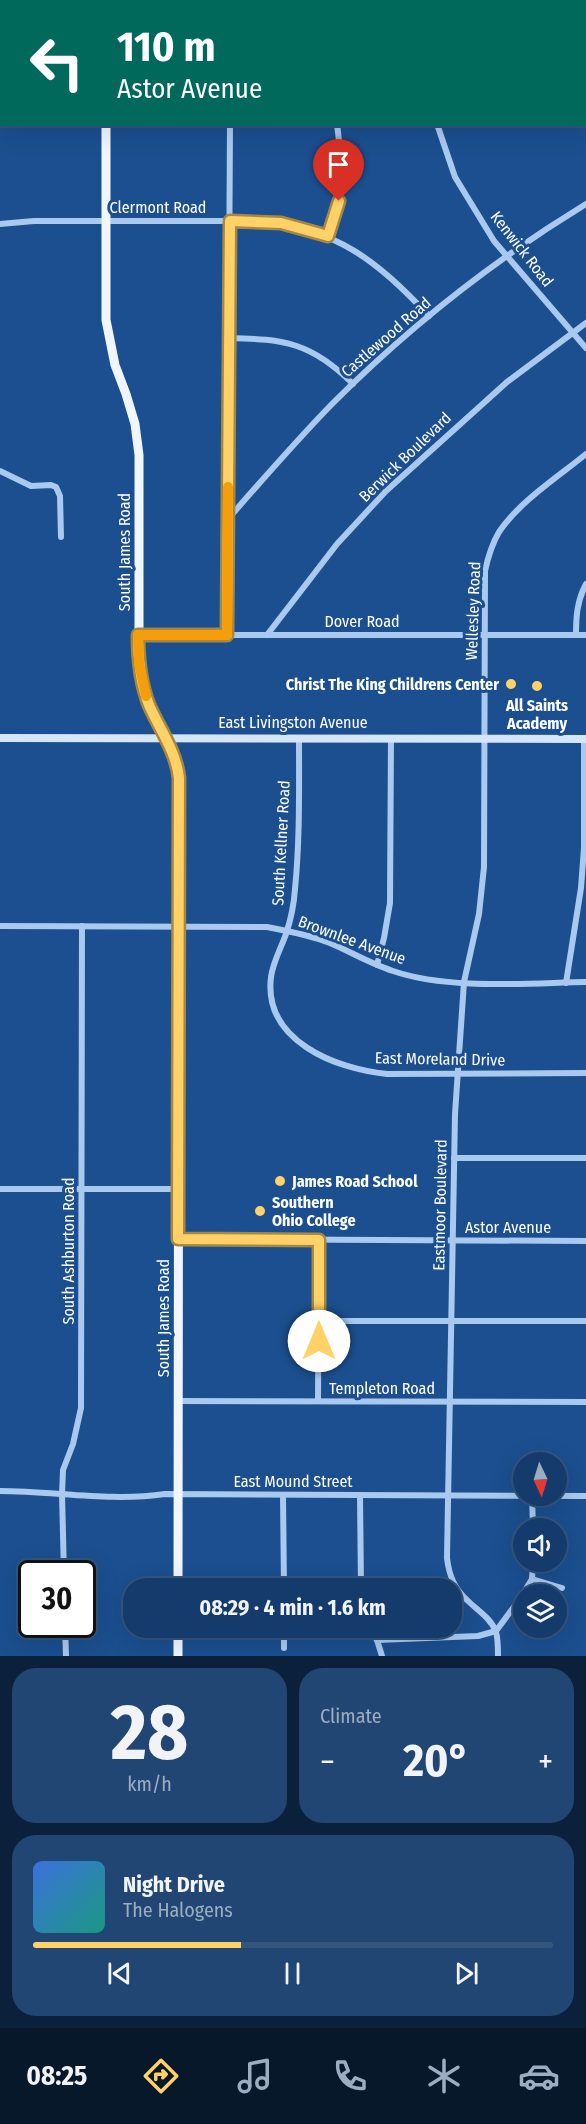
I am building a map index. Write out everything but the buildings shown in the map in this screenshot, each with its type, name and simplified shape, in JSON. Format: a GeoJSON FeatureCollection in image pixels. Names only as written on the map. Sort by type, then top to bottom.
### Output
{"type":"FeatureCollection","features":[{"type":"Feature","properties":{"kind":"main road","name":"South James Road"},"geometry":{"type":"LineString","coordinates":[[106,126],[105,309],[107,334],[133,417],[139,455],[139,663],[142,683],[150,706],[175,754],[179,778],[178,1578]]}},
{"type":"Feature","properties":{"kind":"main road","name":"East Livingston Avenue"},"geometry":{"type":"LineString","coordinates":[[0,738],[585,739]]}},
{"type":"Feature","properties":{"kind":"main road"},"geometry":{"type":"LineString","coordinates":[[178,1638],[178,1656]]}},
{"type":"Feature","properties":{"kind":"street"},"geometry":{"type":"LineString","coordinates":[[227,635],[230,126]]}},
{"type":"Feature","properties":{"kind":"street"},"geometry":{"type":"LineString","coordinates":[[328,236],[336,215],[342,186],[342,163],[337,126]]}},
{"type":"Feature","properties":{"kind":"street","name":"Kenwick Road"},"geometry":{"type":"LineString","coordinates":[[438,126],[455,177],[494,240],[586,348]]}},
{"type":"Feature","properties":{"kind":"street","name":"Castlewood Road"},"geometry":{"type":"LineString","coordinates":[[228,519],[312,425],[353,384],[429,316],[507,256],[586,204]]}},
{"type":"Feature","properties":{"kind":"street","name":"Clermont Road"},"geometry":{"type":"LineString","coordinates":[[0,224],[20,221],[281,223],[328,236],[352,248],[376,264],[429,316]]}},
{"type":"Feature","properties":{"kind":"street","name":"Berwick Boulevard"},"geometry":{"type":"LineString","coordinates":[[267,635],[337,544],[387,490],[507,382],[586,323]]}},
{"type":"Feature","properties":{"kind":"street"},"geometry":{"type":"LineString","coordinates":[[229,338],[262,338],[302,347],[337,368],[353,384]]}},
{"type":"Feature","properties":{"kind":"street","name":"Wellesley Road"},"geometry":{"type":"LineString","coordinates":[[484,739],[485,571],[488,556],[496,537],[508,521],[586,454]]}},
{"type":"Feature","properties":{"kind":"street"},"geometry":{"type":"LineString","coordinates":[[0,471],[31,486],[56,487],[60,496],[61,537]]}},
{"type":"Feature","properties":{"kind":"street"},"geometry":{"type":"LineString","coordinates":[[576,635],[576,612],[579,598],[586,584]]}},
{"type":"Feature","properties":{"kind":"street","name":"Dover Road"},"geometry":{"type":"LineString","coordinates":[[138,635],[586,635]]}},
{"type":"Feature","properties":{"kind":"street","name":"South Kellner Road"},"geometry":{"type":"LineString","coordinates":[[299,738],[295,889],[287,931],[273,969],[271,993],[280,1020],[301,1044]]}},
{"type":"Feature","properties":{"kind":"street"},"geometry":{"type":"LineString","coordinates":[[377,964],[390,903],[391,738]]}},
{"type":"Feature","properties":{"kind":"street","name":"Eastmoor Boulevard"},"geometry":{"type":"LineString","coordinates":[[484,739],[484,867],[479,915],[464,982],[454,1158],[447,1558],[452,1580],[465,1599],[485,1616],[495,1630]]}},
{"type":"Feature","properties":{"kind":"street"},"geometry":{"type":"LineString","coordinates":[[566,982],[583,899],[585,739]]}},
{"type":"Feature","properties":{"kind":"street","name":"Brownlee Avenue"},"geometry":{"type":"LineString","coordinates":[[0,926],[267,927],[328,942],[411,976],[464,982],[586,982]]}},
{"type":"Feature","properties":{"kind":"street","name":"South Ashburton Road"},"geometry":{"type":"LineString","coordinates":[[64,1560],[63,1470],[73,1444],[81,1408],[82,926]]}},
{"type":"Feature","properties":{"kind":"street","name":"East Moreland Drive"},"geometry":{"type":"LineString","coordinates":[[301,1044],[326,1059],[368,1072],[387,1074],[586,1073]]}},
{"type":"Feature","properties":{"kind":"street"},"geometry":{"type":"LineString","coordinates":[[454,1158],[586,1158]]}},
{"type":"Feature","properties":{"kind":"street"},"geometry":{"type":"LineString","coordinates":[[0,1189],[178,1189]]}},
{"type":"Feature","properties":{"kind":"street","name":"Astor Avenue"},"geometry":{"type":"LineString","coordinates":[[178,1239],[586,1241]]}},
{"type":"Feature","properties":{"kind":"street"},"geometry":{"type":"LineString","coordinates":[[318,1401],[319,1240]]}},
{"type":"Feature","properties":{"kind":"street"},"geometry":{"type":"LineString","coordinates":[[319,1321],[586,1322]]}},
{"type":"Feature","properties":{"kind":"street","name":"Templeton Road"},"geometry":{"type":"LineString","coordinates":[[178,1401],[586,1402]]}},
{"type":"Feature","properties":{"kind":"street","name":"East Mound Street"},"geometry":{"type":"LineString","coordinates":[[0,1491],[123,1498],[177,1494],[513,1496]]}},
{"type":"Feature","properties":{"kind":"street"},"geometry":{"type":"LineString","coordinates":[[283,1495],[284,1578]]}},
{"type":"Feature","properties":{"kind":"street"},"geometry":{"type":"LineString","coordinates":[[360,1495],[361,1578]]}},
{"type":"Feature","properties":{"kind":"street","name":"East Mound Street"},"geometry":{"type":"LineString","coordinates":[[567,1496],[586,1496]]}},
{"type":"Feature","properties":{"kind":"street"},"geometry":{"type":"LineString","coordinates":[[382,1656],[377,1640],[478,1636],[495,1630],[519,1600],[532,1579],[532,1572]]}},
{"type":"Feature","properties":{"kind":"street"},"geometry":{"type":"LineString","coordinates":[[532,1579],[549,1584]]}},
{"type":"Feature","properties":{"kind":"street"},"geometry":{"type":"LineString","coordinates":[[495,1630],[498,1656]]}},
{"type":"Feature","properties":{"kind":"street"},"geometry":{"type":"LineString","coordinates":[[65,1638],[66,1656]]}},
{"type":"Feature","properties":{"kind":"street"},"geometry":{"type":"LineString","coordinates":[[284,1638],[284,1648]]}},
{"type":"Feature","properties":{"kind":"slow traffic"},"geometry":{"type":"LineString","coordinates":[[146,696],[139,663],[138,635],[227,635],[228,487]]}},
{"type":"Feature","properties":{"kind":"place","name":"Christ The King Childrens Center"},"geometry":{"type":"Point","coordinates":[511,684]}},
{"type":"Feature","properties":{"kind":"place","name":"All Saints Academy"},"geometry":{"type":"Point","coordinates":[537,686]}},
{"type":"Feature","properties":{"kind":"place","name":"James Road School"},"geometry":{"type":"Point","coordinates":[280,1181]}},
{"type":"Feature","properties":{"kind":"place","name":"Southern Ohio College"},"geometry":{"type":"Point","coordinates":[260,1211]}},
{"type":"Feature","properties":{"kind":"route"},"geometry":{"type":"LineString","coordinates":[[319,1341],[319,1240],[178,1239],[179,778],[175,754],[144,690],[140,675],[138,635],[227,635],[230,221],[281,223],[328,236],[339,201]]}}]}
